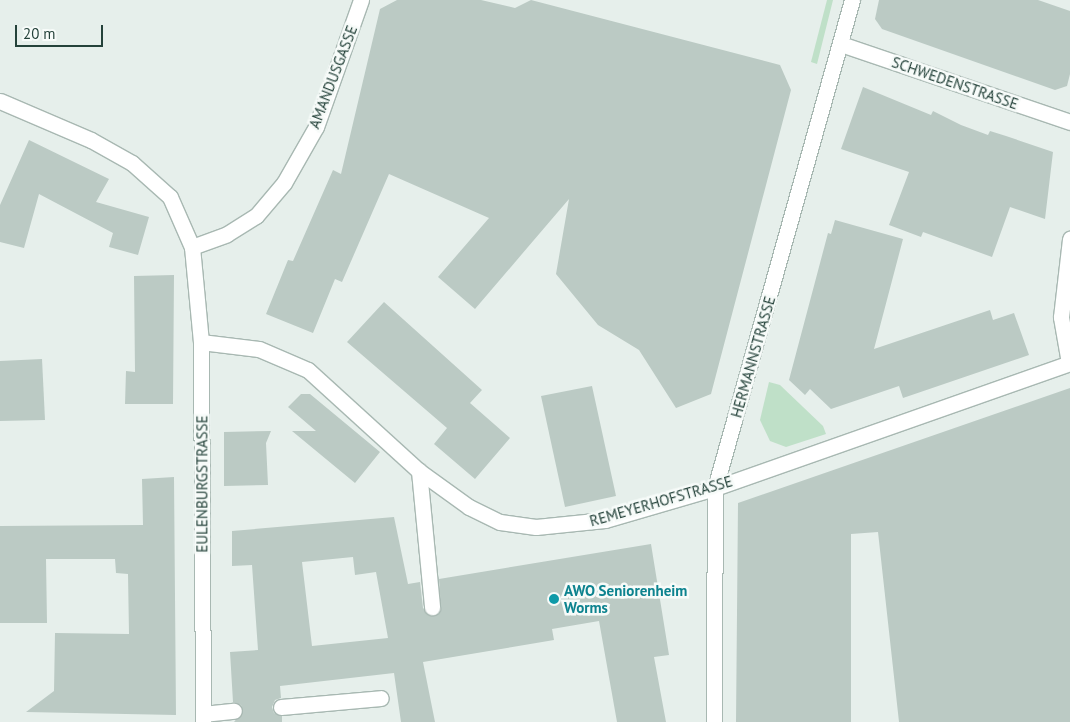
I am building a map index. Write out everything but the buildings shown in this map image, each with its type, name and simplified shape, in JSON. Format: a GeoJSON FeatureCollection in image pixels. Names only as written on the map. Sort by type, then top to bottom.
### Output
{"type":"FeatureCollection","features":[{"type":"Feature","properties":{"kind":"street","name":"AMANDUSGASSE"},"geometry":{"type":"LineString","coordinates":[[192,247],[227,234],[256,216],[284,183],[316,126],[361,0]]}},
{"type":"Feature","properties":{"kind":"street","name":"HERMANNSTRASSE"},"geometry":{"type":"LineString","coordinates":[[714,722],[715,488],[852,0]]}},
{"type":"Feature","properties":{"kind":"street","name":"SCHWEDENSTRASSE"},"geometry":{"type":"LineString","coordinates":[[841,44],[1070,122]]}},
{"type":"Feature","properties":{"kind":"street","name":"EULENBURGSTRASSE"},"geometry":{"type":"LineString","coordinates":[[0,101],[92,140],[132,163],[170,197],[192,247],[201,342],[203,718]]}},
{"type":"Feature","properties":{"kind":"street"},"geometry":{"type":"LineString","coordinates":[[1070,239],[1061,317],[1070,363]]}},
{"type":"Feature","properties":{"kind":"street","name":"REMEYERHOFSTRASSE"},"geometry":{"type":"LineString","coordinates":[[201,342],[259,349],[308,370],[419,471],[469,507],[500,522],[536,527],[605,520],[715,488],[1070,363]]}},
{"type":"Feature","properties":{"kind":"street"},"geometry":{"type":"LineString","coordinates":[[419,471],[432,607]]}},
{"type":"Feature","properties":{"kind":"street"},"geometry":{"type":"LineString","coordinates":[[281,707],[381,698]]}},
{"type":"Feature","properties":{"kind":"street"},"geometry":{"type":"LineString","coordinates":[[203,718],[234,711]]}},
{"type":"Feature","properties":{"kind":"green space"},"geometry":{"type":"Polygon","coordinates":[[[827,0],[833,0],[817,64],[811,62],[827,0]]]}},
{"type":"Feature","properties":{"kind":"green space"},"geometry":{"type":"Polygon","coordinates":[[[769,382],[780,385],[823,426],[826,434],[786,447],[770,441],[760,420],[769,382]]]}},
{"type":"Feature","properties":{"kind":"place","name":"AWO Seniorenheim Worms"},"geometry":{"type":"Point","coordinates":[554,599]}}]}
